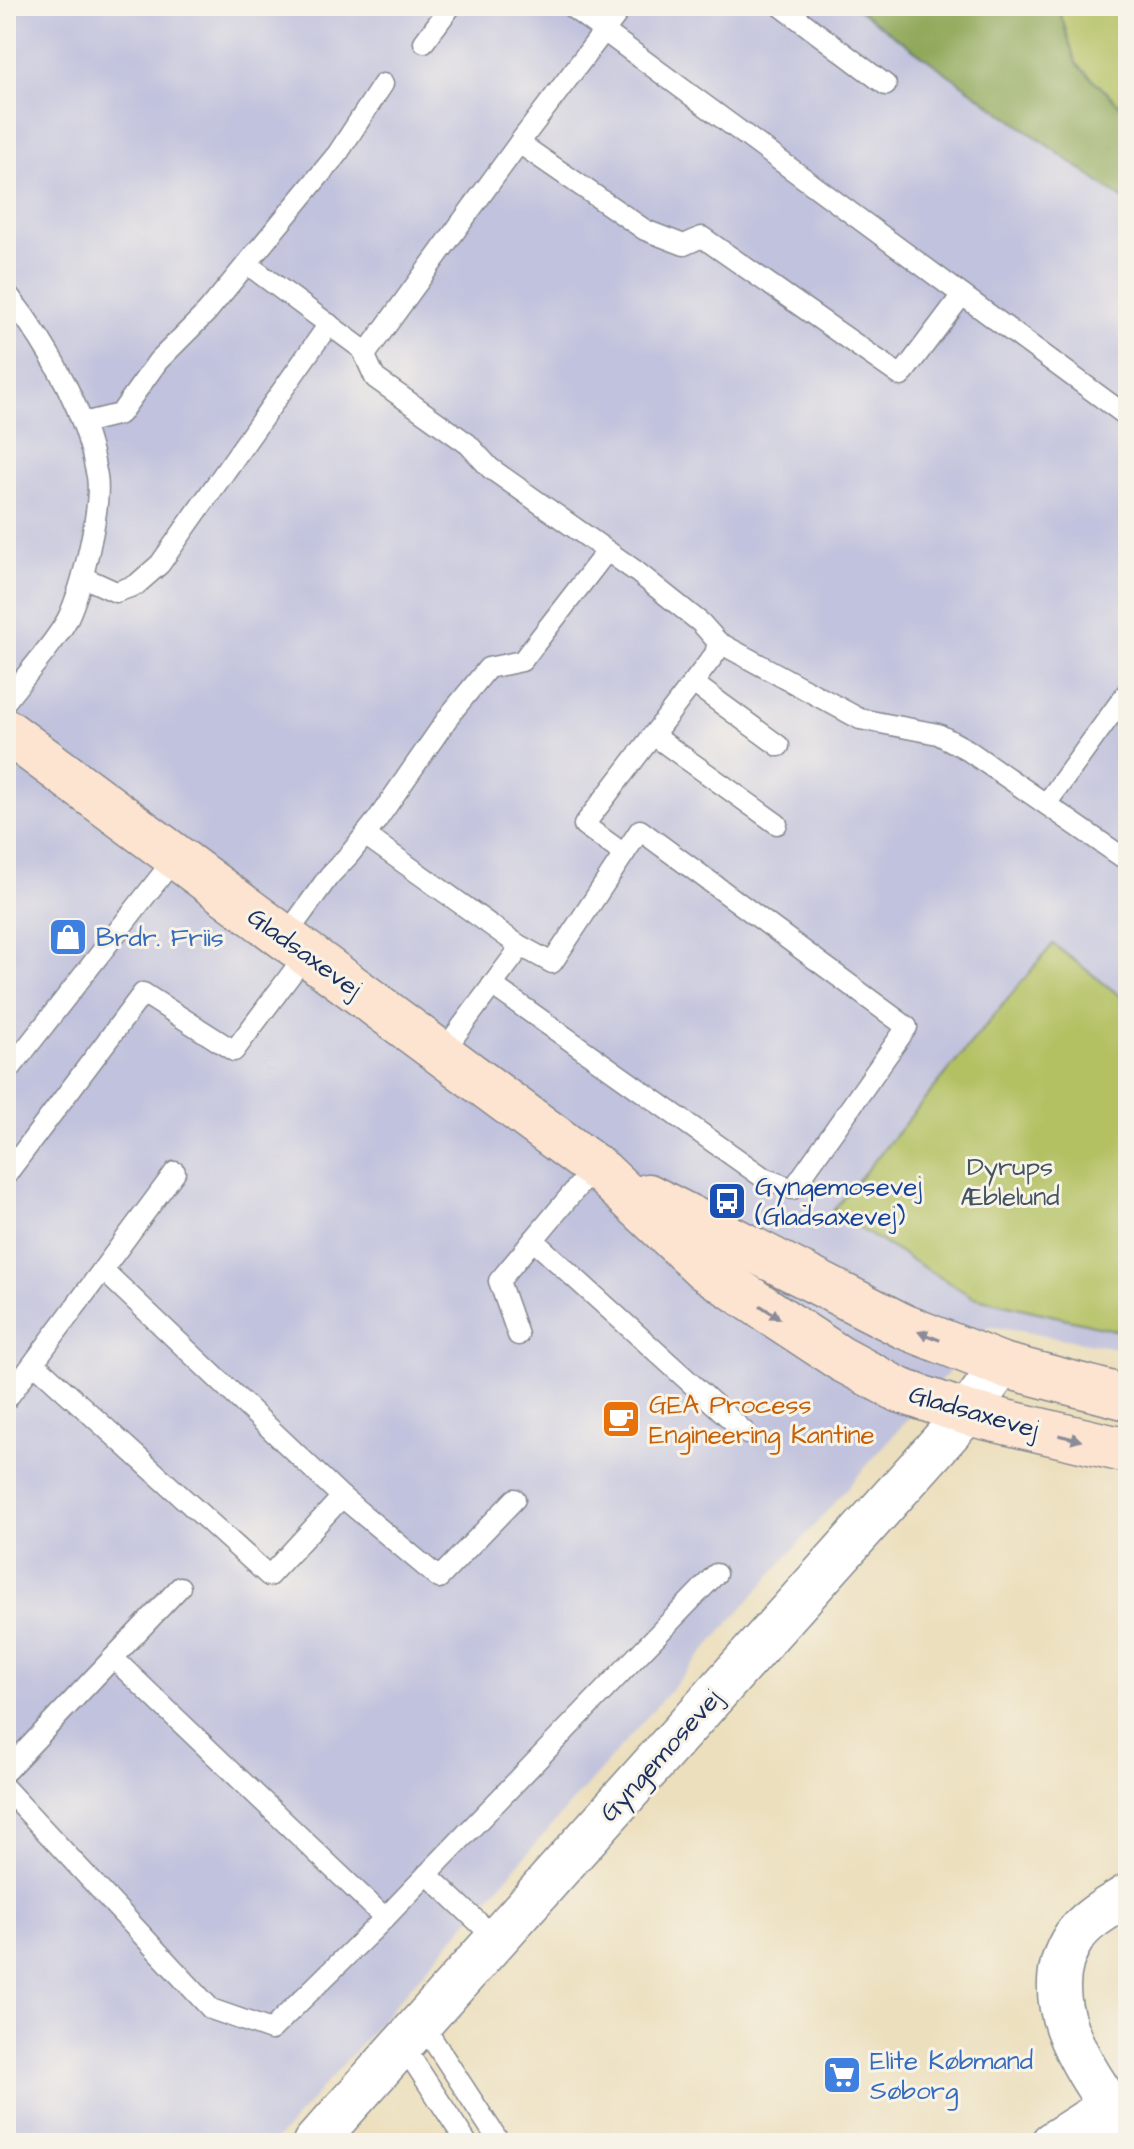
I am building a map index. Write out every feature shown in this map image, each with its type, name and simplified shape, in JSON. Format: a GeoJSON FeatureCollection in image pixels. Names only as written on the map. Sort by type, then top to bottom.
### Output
{"type":"FeatureCollection","features":[{"type":"Feature","properties":{"kind":"street","name":"Gladsaxevej"},"geometry":{"type":"LineString","coordinates":[[6,731],[599,1170],[705,1269],[841,1359],[899,1390],[967,1413],[1128,1451]]}},
{"type":"Feature","properties":{"kind":"street","name":"Gladsaxevej"},"geometry":{"type":"LineString","coordinates":[[599,1170],[903,1326],[1002,1365],[1128,1398]]}},
{"type":"Feature","properties":{"kind":"street","name":"Gyngemosevej"},"geometry":{"type":"LineString","coordinates":[[314,2143],[967,1413],[1002,1365]]}},
{"type":"Feature","properties":{"kind":"street"},"geometry":{"type":"LineString","coordinates":[[1052,2143],[1119,2120],[1068,2036],[1058,1996],[1062,1965],[1075,1936],[1094,1916],[1128,1895]]}},
{"type":"Feature","properties":{"kind":"lane"},"geometry":{"type":"LineString","coordinates":[[424,42],[451,6]]}},
{"type":"Feature","properties":{"kind":"lane"},"geometry":{"type":"LineString","coordinates":[[570,6],[1128,417]]}},
{"type":"Feature","properties":{"kind":"lane"},"geometry":{"type":"LineString","coordinates":[[365,355],[623,6]]}},
{"type":"Feature","properties":{"kind":"lane"},"geometry":{"type":"LineString","coordinates":[[781,6],[886,85]]}},
{"type":"Feature","properties":{"kind":"lane"},"geometry":{"type":"LineString","coordinates":[[83,423],[120,414],[158,361],[207,312],[338,153],[383,84]]}},
{"type":"Feature","properties":{"kind":"lane"},"geometry":{"type":"LineString","coordinates":[[519,143],[645,230],[684,245],[702,237],[901,376],[962,295]]}},
{"type":"Feature","properties":{"kind":"lane"},"geometry":{"type":"LineString","coordinates":[[247,264],[362,349],[375,378],[468,444],[490,468],[701,623],[718,642],[860,719],[938,734],[966,749],[1128,861]]}},
{"type":"Feature","properties":{"kind":"lane"},"geometry":{"type":"LineString","coordinates":[[6,292],[36,330],[83,423],[97,477],[97,496],[83,577],[67,620],[6,701]]}},
{"type":"Feature","properties":{"kind":"lane"},"geometry":{"type":"LineString","coordinates":[[83,577],[116,592],[136,585],[160,564],[329,324]]}},
{"type":"Feature","properties":{"kind":"lane"},"geometry":{"type":"LineString","coordinates":[[6,1175],[143,993],[234,1051],[296,945],[329,876],[365,835],[452,712],[488,668],[522,661],[607,551]]}},
{"type":"Feature","properties":{"kind":"lane"},"geometry":{"type":"LineString","coordinates":[[624,854],[584,825],[715,654],[718,642]]}},
{"type":"Feature","properties":{"kind":"lane"},"geometry":{"type":"LineString","coordinates":[[693,683],[779,746]]}},
{"type":"Feature","properties":{"kind":"lane"},"geometry":{"type":"LineString","coordinates":[[1046,804],[1128,691]]}},
{"type":"Feature","properties":{"kind":"lane"},"geometry":{"type":"LineString","coordinates":[[653,735],[777,824]]}},
{"type":"Feature","properties":{"kind":"lane"},"geometry":{"type":"LineString","coordinates":[[365,835],[517,944],[552,963],[640,830],[907,1027],[793,1189],[764,1178],[492,985]]}},
{"type":"Feature","properties":{"kind":"lane"},"geometry":{"type":"LineString","coordinates":[[6,1074],[175,858]]}},
{"type":"Feature","properties":{"kind":"lane"},"geometry":{"type":"LineString","coordinates":[[442,1053],[517,952],[517,944]]}},
{"type":"Feature","properties":{"kind":"lane"},"geometry":{"type":"LineString","coordinates":[[518,1335],[499,1281],[599,1170]]}},
{"type":"Feature","properties":{"kind":"lane"},"geometry":{"type":"LineString","coordinates":[[6,1400],[175,1172]]}},
{"type":"Feature","properties":{"kind":"lane"},"geometry":{"type":"LineString","coordinates":[[533,1240],[747,1434]]}},
{"type":"Feature","properties":{"kind":"lane"},"geometry":{"type":"LineString","coordinates":[[103,1270],[342,1497],[439,1578],[515,1499]]}},
{"type":"Feature","properties":{"kind":"lane"},"geometry":{"type":"LineString","coordinates":[[34,1363],[269,1576],[342,1497]]}},
{"type":"Feature","properties":{"kind":"lane"},"geometry":{"type":"LineString","coordinates":[[6,1789],[211,2009],[271,2030],[385,1918],[716,1574]]}},
{"type":"Feature","properties":{"kind":"lane"},"geometry":{"type":"LineString","coordinates":[[6,1771],[180,1587]]}},
{"type":"Feature","properties":{"kind":"lane"},"geometry":{"type":"LineString","coordinates":[[113,1658],[385,1918]]}},
{"type":"Feature","properties":{"kind":"lane"},"geometry":{"type":"LineString","coordinates":[[427,1874],[496,1939]]}},
{"type":"Feature","properties":{"kind":"lane"},"geometry":{"type":"LineString","coordinates":[[412,2033],[467,2143]]}},
{"type":"Feature","properties":{"kind":"lane"},"geometry":{"type":"LineString","coordinates":[[412,2033],[500,2143]]}},
{"type":"Feature","properties":{"kind":"shaded area"},"geometry":{"type":"Polygon","coordinates":[[[6,6],[853,6],[1128,203],[1128,1350],[989,1326],[274,2143],[6,2143],[6,6]]]}},
{"type":"Feature","properties":{"kind":"green space"},"geometry":{"type":"Polygon","coordinates":[[[853,6],[1058,6],[1076,63],[1128,113],[1128,203],[853,6]]]}},
{"type":"Feature","properties":{"kind":"green space"},"geometry":{"type":"Polygon","coordinates":[[[1058,6],[1128,6],[1128,113],[1076,63],[1058,6]]]}},
{"type":"Feature","properties":{"kind":"green space","name":"Dyrups Æblelund"},"geometry":{"type":"Polygon","coordinates":[[[1053,944],[1128,1002],[1128,1333],[973,1297],[832,1212],[1053,944]]]}},
{"type":"Feature","properties":{"kind":"place","name":"Brdr. Friis"},"geometry":{"type":"Point","coordinates":[68,937]}},
{"type":"Feature","properties":{"kind":"place","name":"Gyngemosevej (Gladsaxevej)"},"geometry":{"type":"Point","coordinates":[727,1201]}},
{"type":"Feature","properties":{"kind":"place","name":"GEA Process Engineering Kantine"},"geometry":{"type":"Point","coordinates":[621,1419]}},
{"type":"Feature","properties":{"kind":"place","name":"Elite Købmand Søborg"},"geometry":{"type":"Point","coordinates":[842,2075]}}]}
